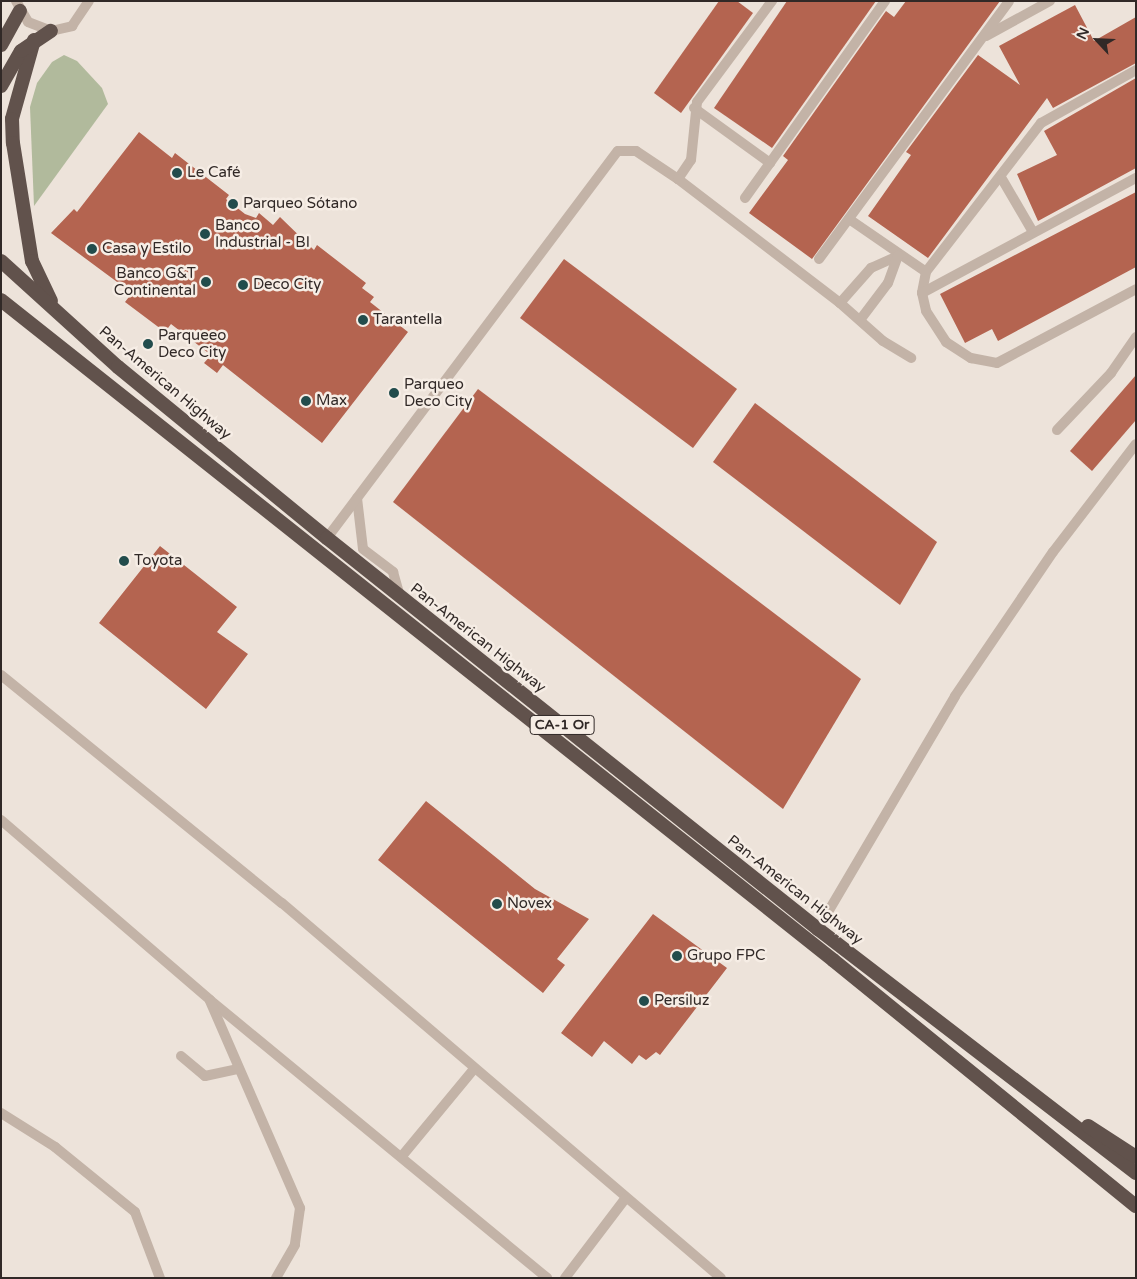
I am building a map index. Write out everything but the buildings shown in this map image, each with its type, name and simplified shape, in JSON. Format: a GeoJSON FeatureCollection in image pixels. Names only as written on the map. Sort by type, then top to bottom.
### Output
{"type":"FeatureCollection","features":[{"type":"Feature","properties":{"kind":"highway"},"geometry":{"type":"LineString","coordinates":[[1,45],[18,6]]}},
{"type":"Feature","properties":{"kind":"highway"},"geometry":{"type":"LineString","coordinates":[[1,86],[12,63],[34,40],[51,31]]}},
{"type":"Feature","properties":{"kind":"highway"},"geometry":{"type":"LineString","coordinates":[[34,40],[12,119],[13,143],[32,261],[58,312]]}},
{"type":"Feature","properties":{"kind":"highway","name":"Pan-American Highway"},"geometry":{"type":"LineString","coordinates":[[1,262],[132,379],[327,538],[818,929],[980,1056],[1136,1173]]}},
{"type":"Feature","properties":{"kind":"highway","name":"Pan-American Highway"},"geometry":{"type":"LineString","coordinates":[[1,300],[1136,1206]]}},
{"type":"Feature","properties":{"kind":"highway"},"geometry":{"type":"LineString","coordinates":[[980,1056],[1136,1157]]}},
{"type":"Feature","properties":{"kind":"highway"},"geometry":{"type":"LineString","coordinates":[[983,1082],[1136,1194]]}},
{"type":"Feature","properties":{"kind":"street"},"geometry":{"type":"LineString","coordinates":[[18,6],[28,22],[51,31],[72,26],[89,1]]}},
{"type":"Feature","properties":{"kind":"street"},"geometry":{"type":"LineString","coordinates":[[678,179],[691,160],[694,108],[772,1]]}},
{"type":"Feature","properties":{"kind":"street"},"geometry":{"type":"LineString","coordinates":[[745,198],[886,1]]}},
{"type":"Feature","properties":{"kind":"street"},"geometry":{"type":"LineString","coordinates":[[819,259],[1009,1]]}},
{"type":"Feature","properties":{"kind":"street"},"geometry":{"type":"LineString","coordinates":[[985,36],[1050,1]]}},
{"type":"Feature","properties":{"kind":"street"},"geometry":{"type":"LineString","coordinates":[[1136,70],[1041,123],[1002,179],[926,272],[922,293],[926,310],[946,342],[971,358],[997,363],[1136,289]]}},
{"type":"Feature","properties":{"kind":"street"},"geometry":{"type":"LineString","coordinates":[[694,108],[770,163]]}},
{"type":"Feature","properties":{"kind":"street"},"geometry":{"type":"LineString","coordinates":[[327,538],[609,159],[618,151],[636,152],[678,179],[911,358]]}},
{"type":"Feature","properties":{"kind":"street"},"geometry":{"type":"LineString","coordinates":[[922,293],[1136,178]]}},
{"type":"Feature","properties":{"kind":"street"},"geometry":{"type":"LineString","coordinates":[[1002,179],[1033,232]]}},
{"type":"Feature","properties":{"kind":"street"},"geometry":{"type":"LineString","coordinates":[[849,219],[898,256],[926,272]]}},
{"type":"Feature","properties":{"kind":"street"},"geometry":{"type":"LineString","coordinates":[[840,303],[872,268],[898,256]]}},
{"type":"Feature","properties":{"kind":"street"},"geometry":{"type":"LineString","coordinates":[[860,320],[888,283],[898,256]]}},
{"type":"Feature","properties":{"kind":"street"},"geometry":{"type":"LineString","coordinates":[[1057,430],[1111,373],[1136,337]]}},
{"type":"Feature","properties":{"kind":"street"},"geometry":{"type":"LineString","coordinates":[[818,929],[955,696],[1053,552],[1136,444]]}},
{"type":"Feature","properties":{"kind":"street"},"geometry":{"type":"LineString","coordinates":[[357,498],[363,549],[393,572],[400,596]]}},
{"type":"Feature","properties":{"kind":"street"},"geometry":{"type":"LineString","coordinates":[[1,675],[282,903],[625,1199],[721,1278]]}},
{"type":"Feature","properties":{"kind":"street"},"geometry":{"type":"LineString","coordinates":[[1,820],[210,1000],[402,1156],[547,1278]]}},
{"type":"Feature","properties":{"kind":"street"},"geometry":{"type":"LineString","coordinates":[[210,1000],[238,1069],[300,1208],[295,1245],[276,1278]]}},
{"type":"Feature","properties":{"kind":"street"},"geometry":{"type":"LineString","coordinates":[[181,1056],[206,1076],[238,1069]]}},
{"type":"Feature","properties":{"kind":"street"},"geometry":{"type":"LineString","coordinates":[[402,1156],[474,1069]]}},
{"type":"Feature","properties":{"kind":"street"},"geometry":{"type":"LineString","coordinates":[[1,1113],[55,1147],[135,1212],[160,1278]]}},
{"type":"Feature","properties":{"kind":"street"},"geometry":{"type":"LineString","coordinates":[[565,1278],[625,1199]]}},
{"type":"Feature","properties":{"kind":"green space"},"geometry":{"type":"Polygon","coordinates":[[[64,55],[77,61],[102,88],[108,104],[34,206],[30,107],[37,83],[52,62],[64,55]]]}},
{"type":"Feature","properties":{"kind":"place","name":"Le Café"},"geometry":{"type":"Point","coordinates":[177,173]}},
{"type":"Feature","properties":{"kind":"place","name":"Parqueo Sótano"},"geometry":{"type":"Point","coordinates":[233,204]}},
{"type":"Feature","properties":{"kind":"place","name":"Banco Industrial - BI"},"geometry":{"type":"Point","coordinates":[205,234]}},
{"type":"Feature","properties":{"kind":"place","name":"Casa y Estilo"},"geometry":{"type":"Point","coordinates":[92,249]}},
{"type":"Feature","properties":{"kind":"place","name":"Banco G&T Continental"},"geometry":{"type":"Point","coordinates":[206,282]}},
{"type":"Feature","properties":{"kind":"place","name":"Deco City"},"geometry":{"type":"Point","coordinates":[243,285]}},
{"type":"Feature","properties":{"kind":"place","name":"Tarantella"},"geometry":{"type":"Point","coordinates":[363,320]}},
{"type":"Feature","properties":{"kind":"place","name":"Parqueeo Deco City"},"geometry":{"type":"Point","coordinates":[148,344]}},
{"type":"Feature","properties":{"kind":"place","name":"Parqueo Deco City"},"geometry":{"type":"Point","coordinates":[394,393]}},
{"type":"Feature","properties":{"kind":"place","name":"Max"},"geometry":{"type":"Point","coordinates":[306,401]}},
{"type":"Feature","properties":{"kind":"place","name":"Toyota"},"geometry":{"type":"Point","coordinates":[124,561]}},
{"type":"Feature","properties":{"kind":"place","name":"Novex"},"geometry":{"type":"Point","coordinates":[497,904]}},
{"type":"Feature","properties":{"kind":"place","name":"Grupo FPC"},"geometry":{"type":"Point","coordinates":[677,956]}},
{"type":"Feature","properties":{"kind":"place","name":"Persiluz"},"geometry":{"type":"Point","coordinates":[644,1001]}}]}
